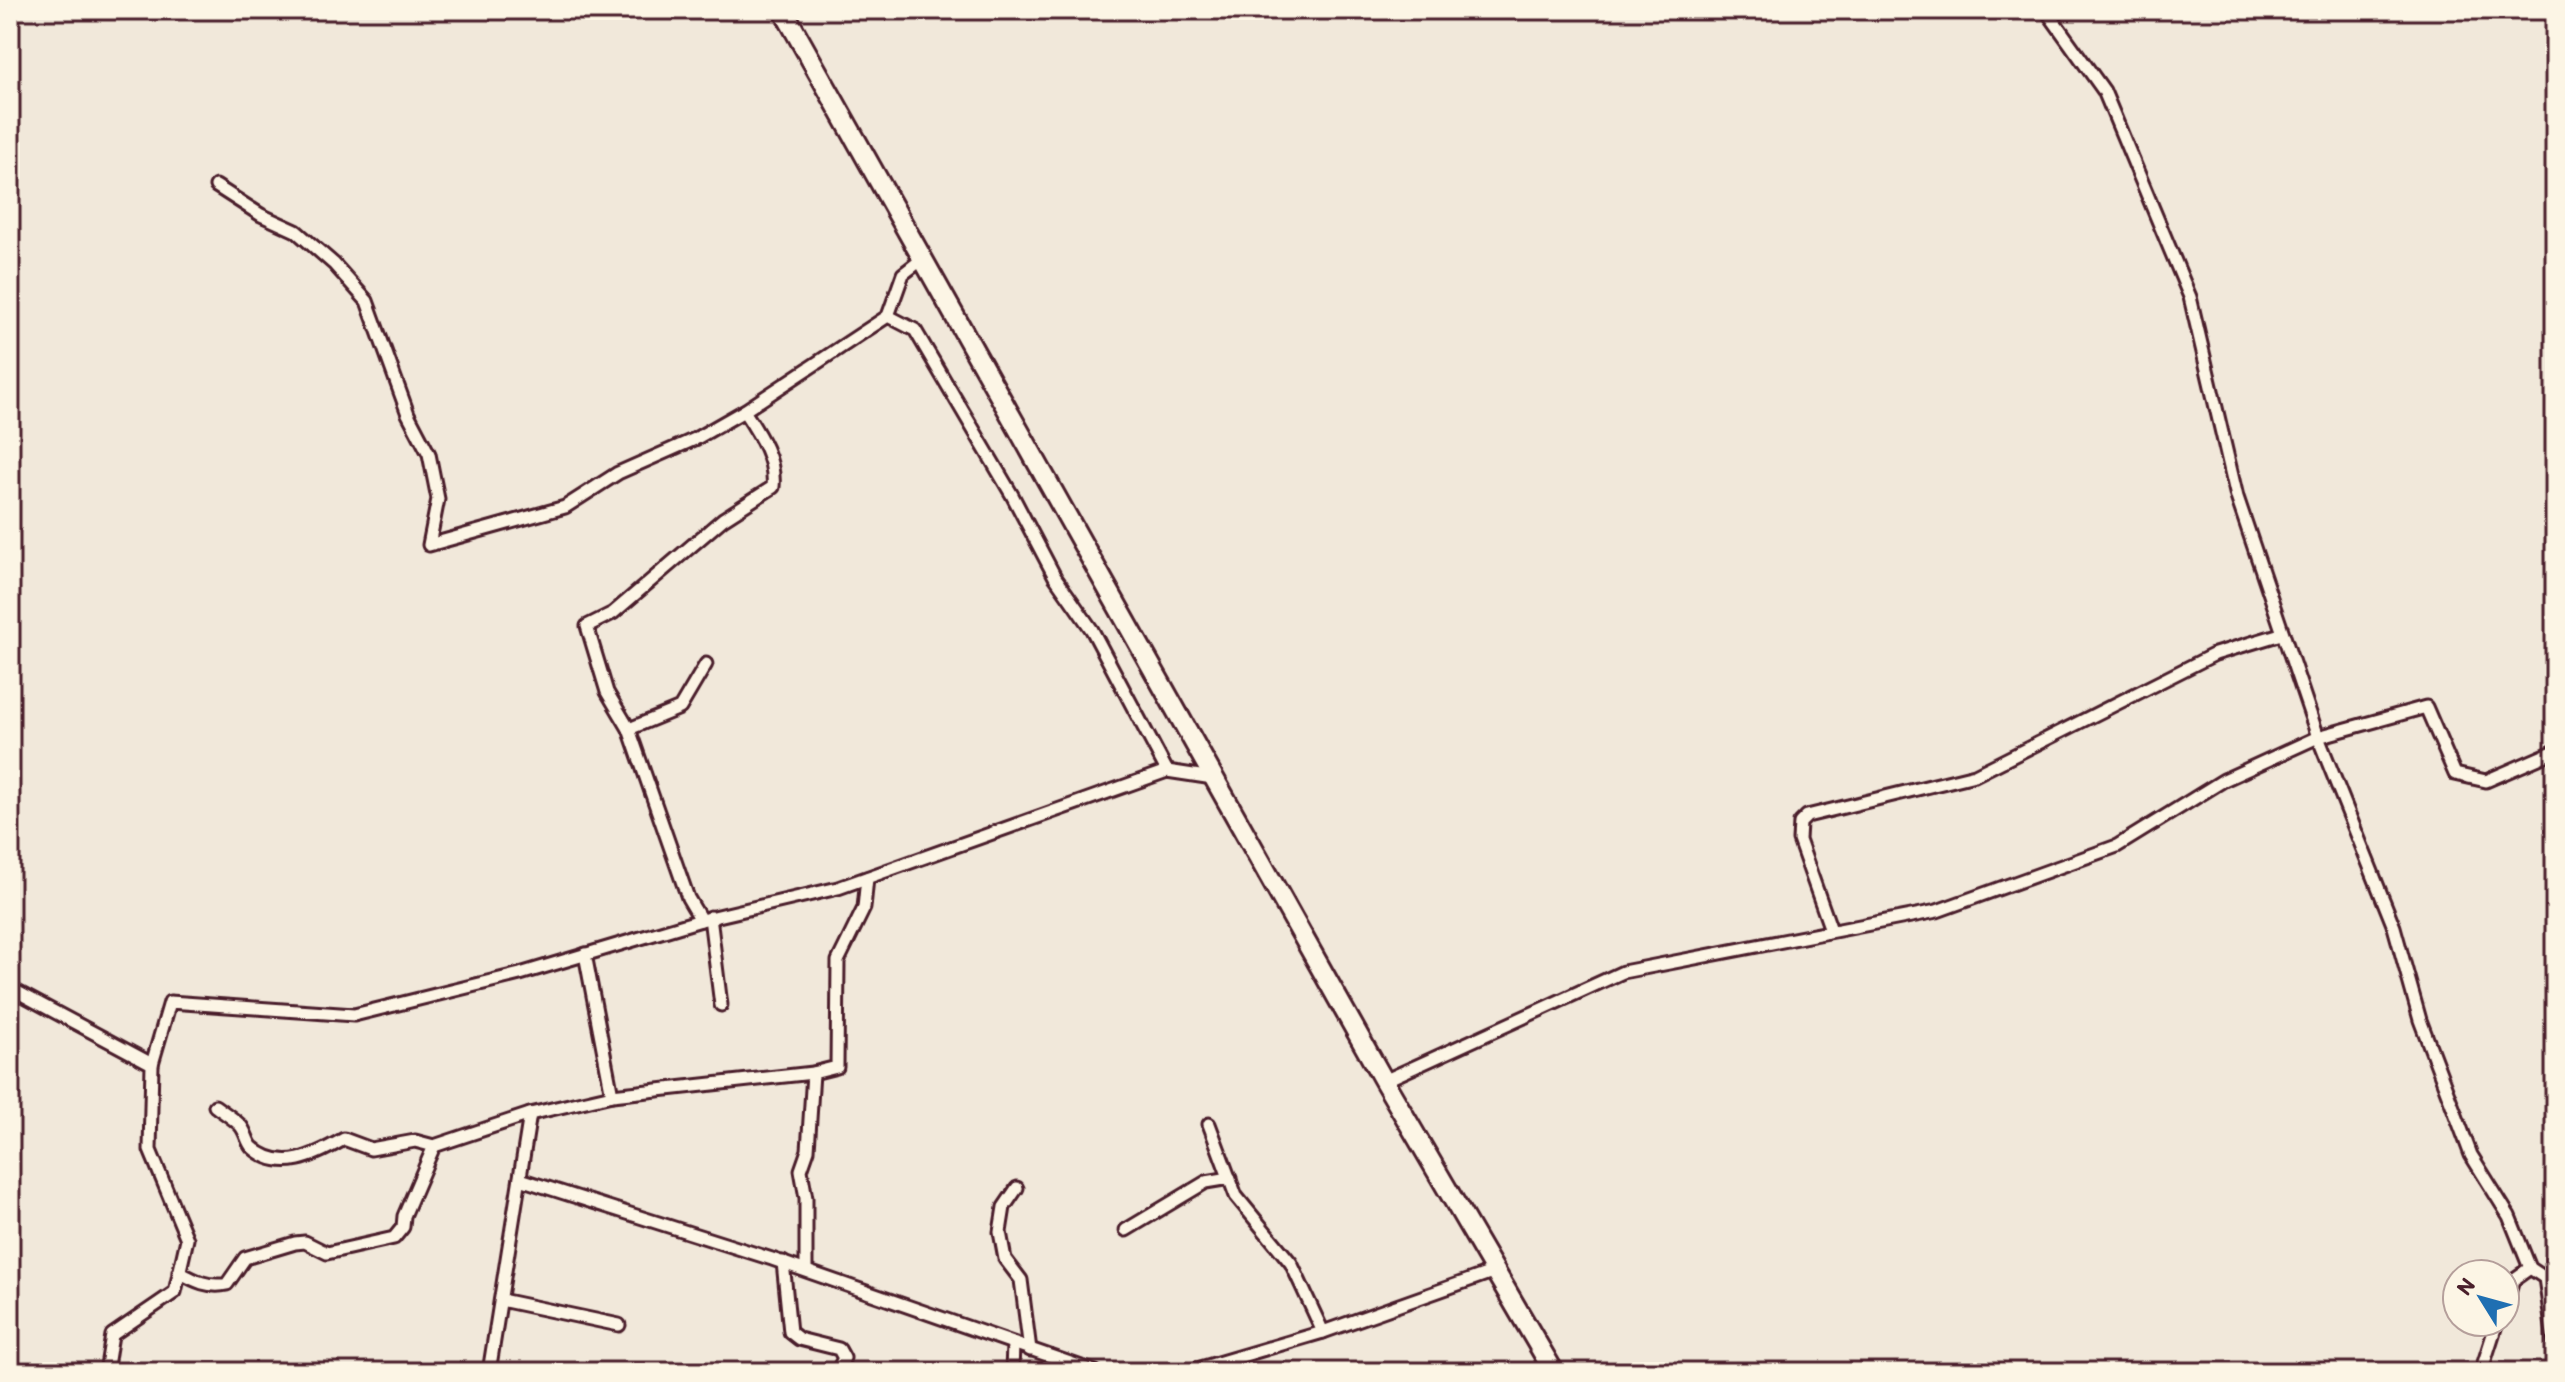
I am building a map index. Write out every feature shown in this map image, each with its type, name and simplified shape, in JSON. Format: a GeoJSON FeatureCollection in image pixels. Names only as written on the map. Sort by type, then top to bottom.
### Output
{"type":"FeatureCollection","features":[{"type":"Feature","properties":{"kind":"main road"},"geometry":{"type":"LineString","coordinates":[[785,11],[921,260],[1384,1081],[1554,1372]]}},
{"type":"Feature","properties":{"kind":"street"},"geometry":{"type":"LineString","coordinates":[[2046,10],[2104,91],[2190,297],[2237,497],[2281,634],[2318,737],[2394,927],[2420,1020],[2471,1155],[2509,1216],[2530,1268],[2545,1278],[2555,1348]]}},
{"type":"Feature","properties":{"kind":"street"},"geometry":{"type":"LineString","coordinates":[[216,186],[261,215],[296,231],[334,264],[367,301],[408,414],[429,454],[438,499],[429,545],[565,507],[618,473],[695,439],[744,411],[888,316],[903,274],[921,260]]}},
{"type":"Feature","properties":{"kind":"street"},"geometry":{"type":"LineString","coordinates":[[888,316],[915,330],[1055,577],[1092,630],[1167,771]]}},
{"type":"Feature","properties":{"kind":"street"},"geometry":{"type":"LineString","coordinates":[[721,1005],[705,918],[688,898],[629,729],[607,692],[587,626],[613,613],[723,519],[773,487],[775,475],[767,450],[744,411]]}},
{"type":"Feature","properties":{"kind":"street"},"geometry":{"type":"LineString","coordinates":[[1831,930],[1799,840],[1800,823],[1807,816],[1893,798],[1975,775],[2215,654],[2281,634]]}},
{"type":"Feature","properties":{"kind":"street"},"geometry":{"type":"LineString","coordinates":[[629,729],[680,708],[706,664]]}},
{"type":"Feature","properties":{"kind":"street"},"geometry":{"type":"LineString","coordinates":[[1384,1081],[1623,972],[1937,911],[2117,846],[2224,780],[2318,737],[2426,707],[2455,774],[2486,781],[2555,751]]}},
{"type":"Feature","properties":{"kind":"street"},"geometry":{"type":"LineString","coordinates":[[106,1372],[112,1335],[175,1292],[187,1239],[150,1150],[152,1064],[170,1002],[354,1015],[520,974],[705,918],[838,888],[1167,771],[1213,778]]}},
{"type":"Feature","properties":{"kind":"street"},"geometry":{"type":"LineString","coordinates":[[215,1106],[241,1126],[251,1146],[273,1160],[307,1159],[344,1139],[371,1149],[415,1141],[434,1146],[530,1114],[612,1095],[813,1073],[837,1067],[838,961],[864,908],[867,878]]}},
{"type":"Feature","properties":{"kind":"street"},"geometry":{"type":"LineString","coordinates":[[585,954],[612,1095]]}},
{"type":"Feature","properties":{"kind":"street"},"geometry":{"type":"LineString","coordinates":[[10,988],[152,1064]]}},
{"type":"Feature","properties":{"kind":"street"},"geometry":{"type":"LineString","coordinates":[[806,1270],[806,1198],[801,1170],[808,1150],[813,1073]]}},
{"type":"Feature","properties":{"kind":"street"},"geometry":{"type":"LineString","coordinates":[[489,1372],[530,1114]]}},
{"type":"Feature","properties":{"kind":"street"},"geometry":{"type":"LineString","coordinates":[[1209,1124],[1242,1206],[1291,1263],[1323,1332]]}},
{"type":"Feature","properties":{"kind":"street"},"geometry":{"type":"LineString","coordinates":[[179,1272],[198,1283],[217,1286],[227,1284],[245,1258],[283,1246],[305,1242],[327,1253],[394,1238],[403,1227],[404,1216],[434,1146]]}},
{"type":"Feature","properties":{"kind":"street"},"geometry":{"type":"LineString","coordinates":[[1126,1230],[1206,1182],[1230,1178]]}},
{"type":"Feature","properties":{"kind":"street"},"geometry":{"type":"LineString","coordinates":[[520,1179],[783,1262],[1096,1372]]}},
{"type":"Feature","properties":{"kind":"street"},"geometry":{"type":"LineString","coordinates":[[1017,1188],[1004,1207],[1000,1232],[1005,1259],[1021,1280],[1030,1350]]}},
{"type":"Feature","properties":{"kind":"street"},"geometry":{"type":"LineString","coordinates":[[783,1262],[790,1332],[799,1339],[839,1349],[844,1358],[837,1372]]}},
{"type":"Feature","properties":{"kind":"street"},"geometry":{"type":"LineString","coordinates":[[2521,1274],[2530,1268]]}},
{"type":"Feature","properties":{"kind":"street"},"geometry":{"type":"LineString","coordinates":[[1187,1372],[1323,1332],[1495,1271]]}},
{"type":"Feature","properties":{"kind":"street"},"geometry":{"type":"LineString","coordinates":[[501,1300],[619,1325]]}},
{"type":"Feature","properties":{"kind":"street"},"geometry":{"type":"LineString","coordinates":[[2481,1372],[2492,1338]]}},
{"type":"Feature","properties":{"kind":"street"},"geometry":{"type":"LineString","coordinates":[[1012,1372],[1013,1344]]}}]}
